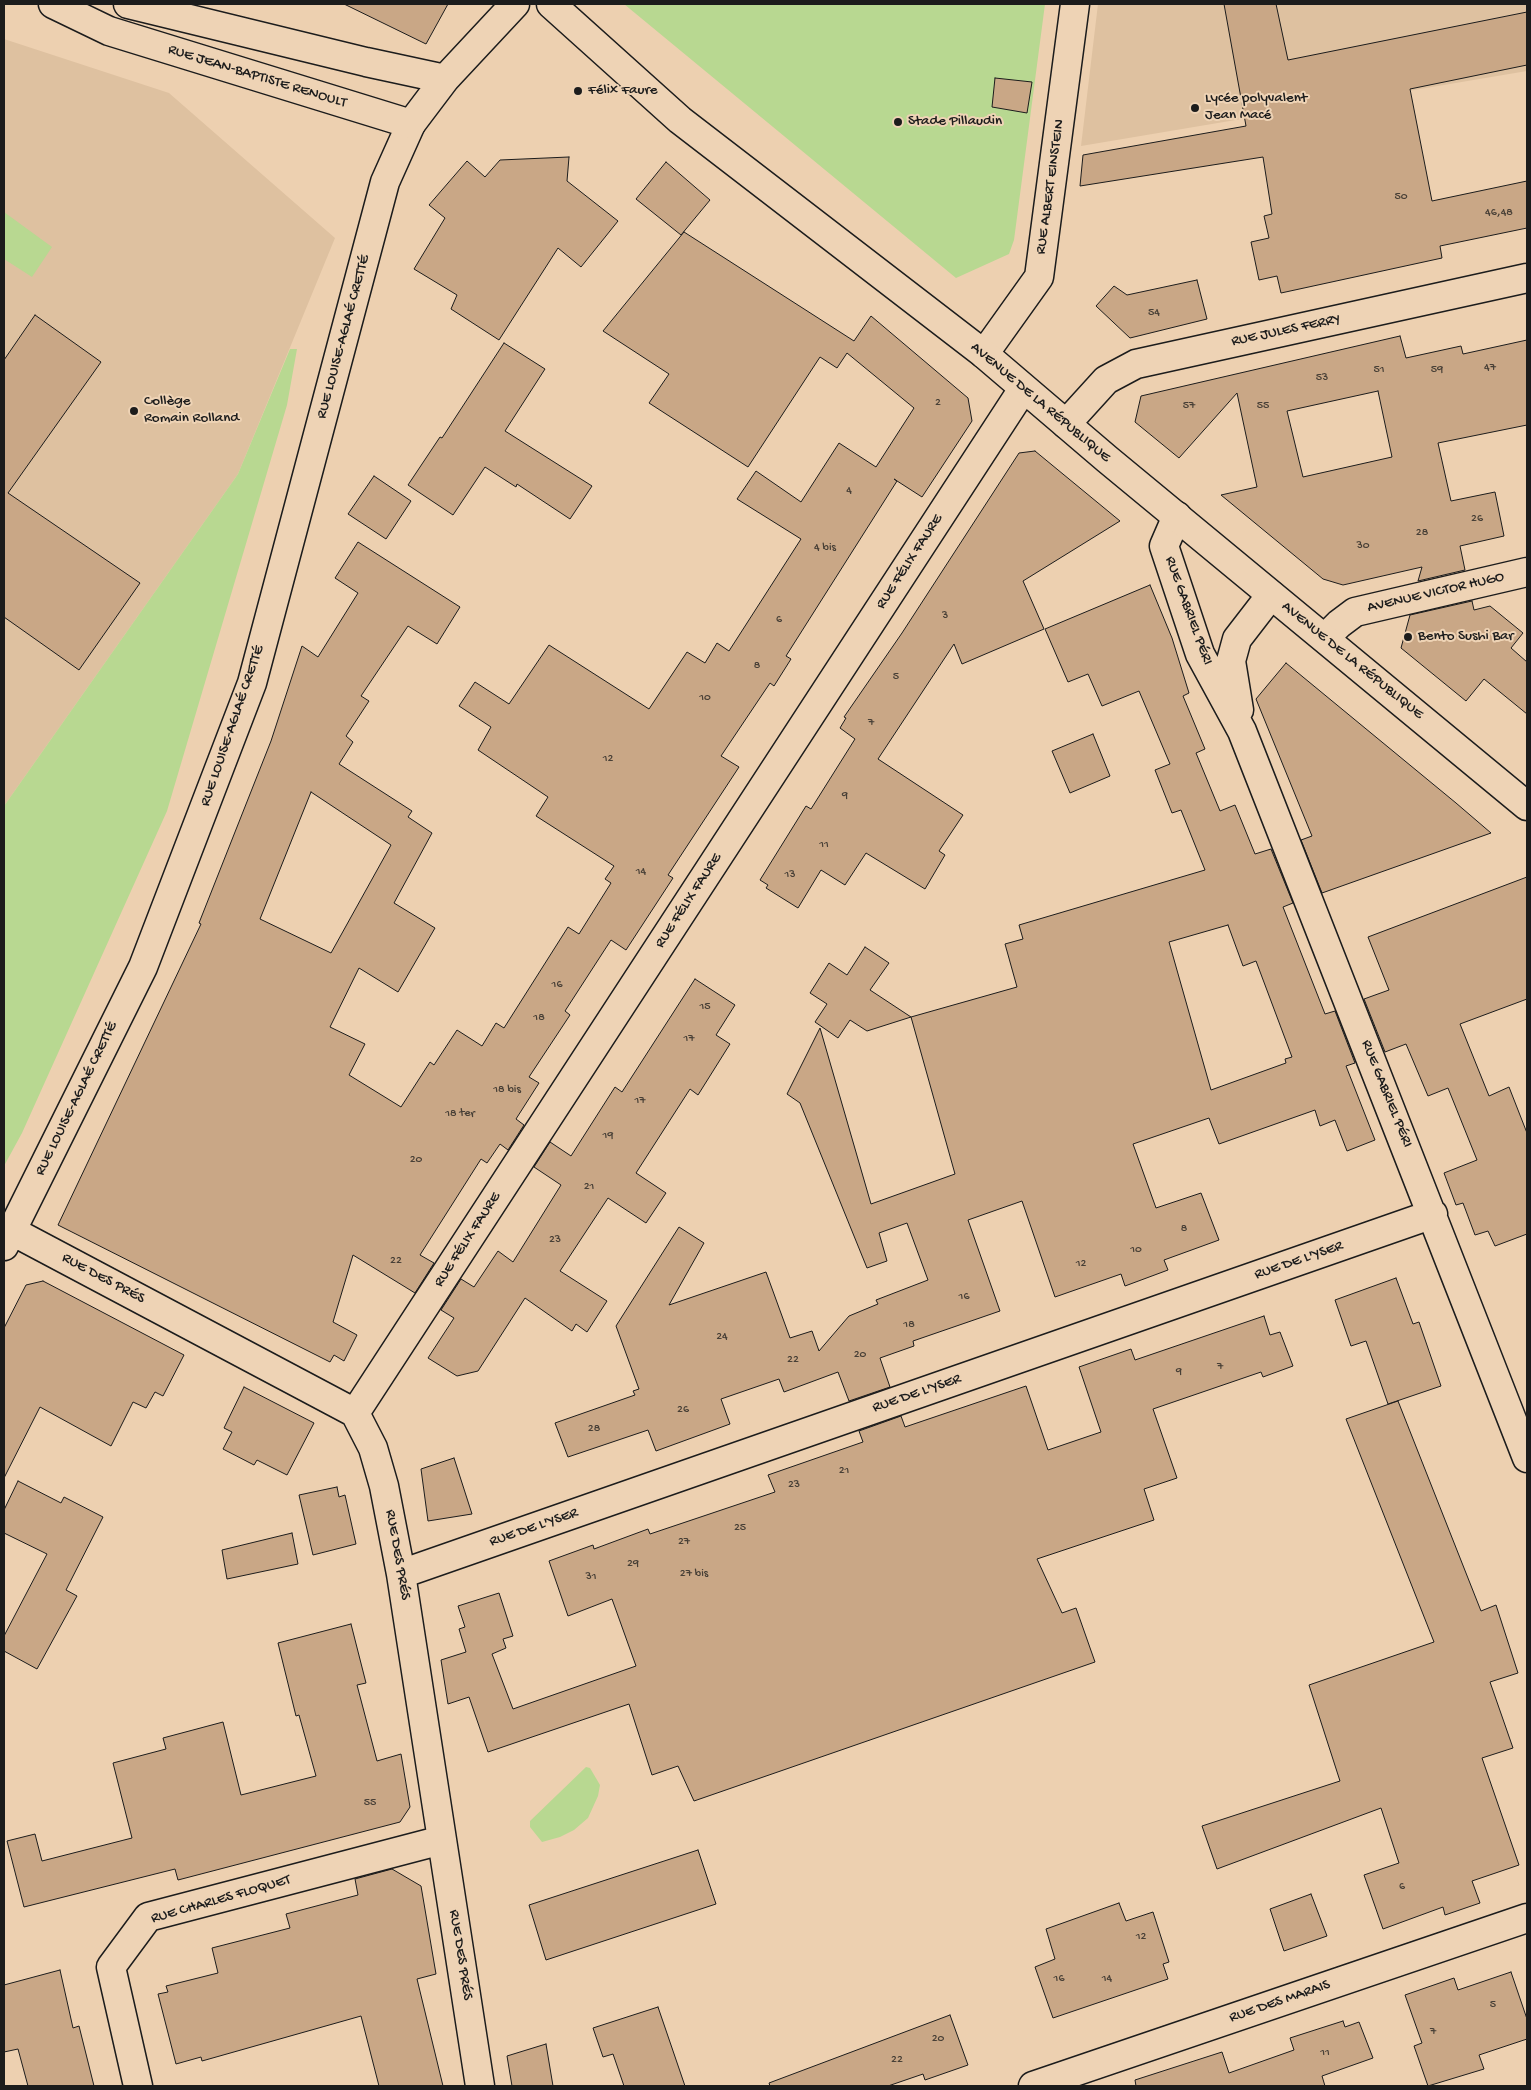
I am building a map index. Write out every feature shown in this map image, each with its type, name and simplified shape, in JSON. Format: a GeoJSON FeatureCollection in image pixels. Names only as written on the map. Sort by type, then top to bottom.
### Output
{"type":"FeatureCollection","features":[{"type":"Feature","properties":{"kind":"street","name":"RUE JEAN-BAPTISTE RENOULT"},"geometry":{"type":"LineString","coordinates":[[53,4],[109,31],[411,124]]}},
{"type":"Feature","properties":{"kind":"street"},"geometry":{"type":"LineString","coordinates":[[128,4],[366,62],[445,79]]}},
{"type":"Feature","properties":{"kind":"street"},"geometry":{"type":"LineString","coordinates":[[411,124],[445,79],[515,4]]}},
{"type":"Feature","properties":{"kind":"street","name":"AVENUE DE LA RÉPUBLIQUE"},"geometry":{"type":"LineString","coordinates":[[551,4],[680,120],[925,306],[1271,596],[1325,638],[1527,806]]}},
{"type":"Feature","properties":{"kind":"street","name":"RUE ALBERT EINSTEIN"},"geometry":{"type":"LineString","coordinates":[[984,354],[1039,277],[1075,4]]}},
{"type":"Feature","properties":{"kind":"street","name":"RUE LOUISE-AGLAÉ CRETTÉ"},"geometry":{"type":"LineString","coordinates":[[8,1238],[142,967],[252,683],[385,182],[411,124]]}},
{"type":"Feature","properties":{"kind":"street","name":"RUE JULES FERRY"},"geometry":{"type":"LineString","coordinates":[[1066,424],[1106,380],[1136,364],[1527,278]]}},
{"type":"Feature","properties":{"kind":"street","name":"RUE FÉLIX FAURE"},"geometry":{"type":"LineString","coordinates":[[355,1413],[1024,389]]}},
{"type":"Feature","properties":{"kind":"street","name":"RUE GABRIEL PÉRI"},"geometry":{"type":"LineString","coordinates":[[1177,516],[1164,546],[1200,654],[1242,732],[1527,1458]]}},
{"type":"Feature","properties":{"kind":"street","name":"AVENUE VICTOR HUGO"},"geometry":{"type":"LineString","coordinates":[[1325,638],[1338,624],[1355,612],[1527,572]]}},
{"type":"Feature","properties":{"kind":"street","name":"RUE GABRIEL PÉRI"},"geometry":{"type":"LineString","coordinates":[[1242,732],[1231,661],[1238,639],[1271,596]]}},
{"type":"Feature","properties":{"kind":"street","name":"RUE DE L'YSER"},"geometry":{"type":"LineString","coordinates":[[401,1574],[1432,1214]]}},
{"type":"Feature","properties":{"kind":"street","name":"RUE DES PRÉS"},"geometry":{"type":"LineString","coordinates":[[8,1238],[355,1413],[373,1448],[384,1486],[401,1574],[480,2086]]}},
{"type":"Feature","properties":{"kind":"street","name":"RUE CHARLES FLOQUET"},"geometry":{"type":"LineString","coordinates":[[138,2086],[111,1967],[148,1917],[442,1840]]}},
{"type":"Feature","properties":{"kind":"street","name":"RUE DES MARAIS"},"geometry":{"type":"LineString","coordinates":[[1034,2086],[1527,1918]]}},
{"type":"Feature","properties":{"kind":"shaded area","name":"Lycée polyvalent Jean Macé"},"geometry":{"type":"Polygon","coordinates":[[[1098,4],[1527,4],[1527,71],[1081,146],[1098,4]]]}},
{"type":"Feature","properties":{"kind":"shaded area","name":"Collège Romain Rolland"},"geometry":{"type":"Polygon","coordinates":[[[4,39],[169,93],[335,238],[238,474],[4,806],[4,39]]]}},
{"type":"Feature","properties":{"kind":"green space","name":"Stade Pillaudin"},"geometry":{"type":"Polygon","coordinates":[[[624,4],[1045,4],[1014,240],[1009,254],[956,278],[624,4]]]}},
{"type":"Feature","properties":{"kind":"green space"},"geometry":{"type":"Polygon","coordinates":[[[4,212],[52,247],[32,277],[4,259],[4,212]]]}},
{"type":"Feature","properties":{"kind":"green space"},"geometry":{"type":"Polygon","coordinates":[[[290,349],[297,349],[287,405],[167,811],[22,1133],[4,1166],[4,806],[238,474],[290,349]]]}},
{"type":"Feature","properties":{"kind":"green space"},"geometry":{"type":"Polygon","coordinates":[[[586,1767],[590,1768],[600,1785],[598,1796],[588,1818],[574,1830],[560,1837],[542,1842],[530,1827],[530,1821],[586,1767]]]}},
{"type":"Feature","properties":{"kind":"building"},"geometry":{"type":"Polygon","coordinates":[[[344,4],[448,4],[426,44],[344,4]]]}},
{"type":"Feature","properties":{"kind":"building"},"geometry":{"type":"Polygon","coordinates":[[[1224,4],[1276,4],[1288,60],[1527,12],[1527,65],[1410,89],[1432,201],[1527,181],[1527,228],[1440,246],[1442,258],[1281,293],[1277,276],[1259,280],[1251,242],[1269,238],[1264,216],[1272,214],[1263,157],[1080,186],[1083,155],[1246,126],[1224,4]]]}},
{"type":"Feature","properties":{"kind":"building"},"geometry":{"type":"Polygon","coordinates":[[[995,78],[1032,82],[1027,113],[992,107],[995,78]]]}},
{"type":"Feature","properties":{"kind":"building"},"geometry":{"type":"Polygon","coordinates":[[[569,157],[567,181],[618,221],[581,267],[558,248],[499,340],[451,309],[457,295],[414,269],[445,218],[429,205],[467,161],[485,177],[500,160],[569,157]]]}},
{"type":"Feature","properties":{"kind":"building"},"geometry":{"type":"Polygon","coordinates":[[[666,162],[710,200],[681,235],[636,199],[666,162]]]}},
{"type":"Feature","properties":{"kind":"building"},"geometry":{"type":"Polygon","coordinates":[[[684,232],[854,341],[871,316],[968,398],[972,421],[922,497],[894,479],[897,481],[786,656],[791,659],[774,686],[770,683],[721,756],[739,767],[668,875],[673,878],[626,950],[611,940],[565,1011],[570,1015],[529,1077],[539,1083],[516,1119],[524,1125],[508,1150],[500,1144],[487,1163],[481,1159],[420,1255],[434,1263],[415,1293],[353,1255],[333,1322],[357,1335],[344,1361],[334,1355],[330,1362],[58,1225],[201,924],[199,923],[271,741],[302,646],[318,657],[358,593],[335,578],[358,542],[460,607],[437,644],[408,626],[361,696],[369,701],[346,736],[353,742],[339,764],[412,811],[408,817],[432,833],[394,903],[435,928],[398,992],[359,968],[330,1027],[365,1044],[349,1075],[401,1107],[430,1062],[434,1065],[457,1030],[482,1046],[496,1023],[504,1028],[568,927],[579,934],[611,883],[605,879],[614,866],[536,816],[548,797],[478,750],[491,727],[459,706],[475,682],[509,704],[549,645],[649,709],[687,652],[705,663],[717,643],[729,651],[801,539],[737,499],[756,471],[801,502],[839,443],[876,467],[914,408],[847,353],[837,368],[820,357],[748,467],[649,403],[669,374],[603,331],[684,232]],[[311,792],[260,919],[331,953],[391,845],[311,792]]]}},
{"type":"Feature","properties":{"kind":"building"},"geometry":{"type":"Polygon","coordinates":[[[1197,280],[1207,319],[1130,338],[1096,306],[1114,286],[1127,295],[1197,280]]]}},
{"type":"Feature","properties":{"kind":"building"},"geometry":{"type":"Polygon","coordinates":[[[35,315],[101,362],[8,493],[140,583],[79,670],[4,617],[4,360],[35,315]]]}},
{"type":"Feature","properties":{"kind":"building"},"geometry":{"type":"Polygon","coordinates":[[[1400,336],[1406,358],[1461,346],[1463,354],[1527,340],[1527,425],[1438,443],[1451,501],[1495,492],[1504,536],[1460,546],[1465,570],[1418,581],[1422,567],[1343,585],[1323,579],[1221,495],[1257,487],[1237,393],[1179,458],[1135,422],[1141,396],[1400,336]],[[1378,391],[1287,411],[1303,477],[1392,457],[1378,391]]]}},
{"type":"Feature","properties":{"kind":"building"},"geometry":{"type":"Polygon","coordinates":[[[504,343],[545,369],[505,431],[592,486],[570,519],[517,484],[516,487],[485,467],[453,515],[408,485],[440,437],[442,438],[504,343]]]}},
{"type":"Feature","properties":{"kind":"building"},"geometry":{"type":"Polygon","coordinates":[[[1035,451],[1120,521],[1023,581],[1044,629],[962,664],[954,644],[878,759],[963,815],[939,851],[945,855],[925,889],[866,853],[845,885],[821,870],[798,908],[766,888],[768,885],[760,880],[806,806],[811,809],[855,739],[840,728],[846,718],[844,717],[902,633],[1019,453],[1035,451]]]}},
{"type":"Feature","properties":{"kind":"building"},"geometry":{"type":"Polygon","coordinates":[[[374,476],[411,501],[386,539],[348,514],[374,476]]]}},
{"type":"Feature","properties":{"kind":"building"},"geometry":{"type":"Polygon","coordinates":[[[1150,585],[1172,638],[1189,693],[1183,696],[1205,749],[1196,753],[1220,811],[1235,805],[1255,854],[1271,849],[1293,903],[1283,907],[1325,1014],[1335,1011],[1355,1063],[1346,1066],[1375,1140],[1347,1151],[1335,1120],[1320,1126],[1315,1110],[1219,1144],[1209,1118],[1133,1144],[1156,1208],[1201,1193],[1219,1240],[1164,1260],[1168,1270],[1125,1286],[1121,1274],[1055,1297],[1022,1201],[968,1220],[1000,1311],[913,1341],[914,1346],[880,1358],[890,1387],[849,1401],[838,1372],[784,1392],[779,1379],[721,1399],[730,1424],[656,1451],[648,1430],[568,1457],[555,1423],[635,1395],[633,1391],[639,1389],[616,1326],[679,1227],[704,1243],[669,1305],[766,1272],[790,1338],[812,1331],[819,1351],[849,1316],[878,1304],[876,1300],[928,1280],[907,1223],[879,1233],[887,1261],[867,1268],[800,1103],[787,1094],[820,1028],[871,1204],[955,1174],[911,1017],[1017,987],[1005,944],[1023,939],[1019,925],[1205,870],[1181,810],[1172,813],[1155,770],[1170,764],[1139,691],[1102,706],[1088,674],[1068,682],[1045,629],[1150,585]],[[1228,925],[1169,942],[1211,1090],[1286,1063],[1285,1059],[1292,1057],[1256,961],[1243,966],[1228,925]]]}},
{"type":"Feature","properties":{"kind":"building"},"geometry":{"type":"Polygon","coordinates":[[[1472,601],[1474,610],[1490,606],[1523,633],[1511,648],[1527,662],[1527,714],[1484,679],[1466,701],[1401,648],[1410,615],[1472,601]]]}},
{"type":"Feature","properties":{"kind":"building"},"geometry":{"type":"Polygon","coordinates":[[[1286,663],[1491,833],[1322,893],[1301,840],[1312,836],[1256,699],[1286,663]]]}},
{"type":"Feature","properties":{"kind":"building"},"geometry":{"type":"Polygon","coordinates":[[[1093,734],[1110,776],[1070,793],[1052,751],[1093,734]]]}},
{"type":"Feature","properties":{"kind":"building"},"geometry":{"type":"Polygon","coordinates":[[[1527,877],[1527,999],[1460,1024],[1489,1096],[1509,1087],[1527,1133],[1527,1234],[1495,1246],[1488,1231],[1475,1235],[1463,1203],[1456,1205],[1444,1173],[1477,1160],[1448,1088],[1428,1096],[1406,1044],[1385,1052],[1364,999],[1389,990],[1368,937],[1527,877]]]}},
{"type":"Feature","properties":{"kind":"building"},"geometry":{"type":"Polygon","coordinates":[[[865,947],[889,963],[870,990],[911,1017],[867,1031],[850,1020],[838,1038],[815,1022],[827,1004],[810,993],[829,963],[847,975],[865,947]]]}},
{"type":"Feature","properties":{"kind":"building"},"geometry":{"type":"Polygon","coordinates":[[[695,979],[735,1005],[716,1035],[730,1044],[698,1095],[690,1089],[636,1173],[666,1193],[646,1223],[608,1198],[560,1271],[607,1301],[587,1332],[576,1324],[572,1331],[525,1298],[478,1371],[457,1376],[428,1358],[454,1318],[441,1310],[461,1279],[474,1287],[498,1251],[513,1262],[561,1185],[534,1167],[550,1142],[571,1156],[615,1087],[622,1092],[695,979]]]}},
{"type":"Feature","properties":{"kind":"building"},"geometry":{"type":"Polygon","coordinates":[[[1396,1278],[1413,1324],[1419,1322],[1441,1386],[1388,1404],[1366,1341],[1351,1346],[1335,1300],[1396,1278]]]}},
{"type":"Feature","properties":{"kind":"building"},"geometry":{"type":"Polygon","coordinates":[[[43,1281],[184,1355],[163,1396],[155,1392],[146,1408],[133,1402],[111,1446],[40,1407],[4,1478],[4,1328],[26,1285],[43,1281]]]}},
{"type":"Feature","properties":{"kind":"building"},"geometry":{"type":"Polygon","coordinates":[[[1264,1316],[1270,1335],[1280,1332],[1293,1366],[1263,1377],[1261,1372],[1153,1409],[1177,1478],[1144,1489],[1154,1520],[1037,1559],[1062,1613],[1076,1608],[1095,1662],[694,1801],[678,1766],[652,1775],[629,1704],[488,1752],[469,1697],[448,1704],[441,1660],[466,1652],[459,1629],[465,1627],[458,1606],[499,1593],[513,1636],[503,1639],[506,1648],[492,1654],[513,1709],[636,1666],[612,1599],[568,1616],[549,1561],[593,1545],[594,1549],[648,1529],[650,1534],[775,1492],[768,1475],[863,1442],[859,1431],[901,1416],[905,1427],[1026,1386],[1048,1450],[1101,1432],[1079,1367],[1131,1349],[1135,1360],[1264,1316]]]}},
{"type":"Feature","properties":{"kind":"building"},"geometry":{"type":"Polygon","coordinates":[[[244,1387],[314,1423],[287,1475],[257,1460],[254,1465],[223,1449],[232,1432],[224,1428],[244,1387]]]}},
{"type":"Feature","properties":{"kind":"building"},"geometry":{"type":"Polygon","coordinates":[[[1398,1401],[1481,1611],[1496,1605],[1518,1673],[1490,1682],[1513,1748],[1482,1758],[1519,1865],[1472,1881],[1480,1903],[1445,1915],[1443,1907],[1383,1929],[1364,1875],[1399,1863],[1381,1808],[1217,1869],[1202,1826],[1340,1781],[1309,1685],[1434,1642],[1346,1419],[1398,1401]]]}},
{"type":"Feature","properties":{"kind":"building"},"geometry":{"type":"Polygon","coordinates":[[[454,1458],[472,1514],[428,1521],[421,1469],[454,1458]]]}},
{"type":"Feature","properties":{"kind":"building"},"geometry":{"type":"Polygon","coordinates":[[[18,1481],[61,1503],[64,1497],[103,1517],[66,1590],[77,1596],[37,1669],[4,1651],[4,1636],[47,1554],[4,1533],[4,1510],[18,1481]]]}},
{"type":"Feature","properties":{"kind":"building"},"geometry":{"type":"Polygon","coordinates":[[[337,1487],[339,1497],[345,1495],[356,1544],[313,1555],[299,1495],[337,1487]]]}},
{"type":"Feature","properties":{"kind":"building"},"geometry":{"type":"Polygon","coordinates":[[[292,1533],[298,1564],[227,1579],[222,1550],[292,1533]]]}},
{"type":"Feature","properties":{"kind":"building"},"geometry":{"type":"Polygon","coordinates":[[[351,1624],[366,1683],[357,1685],[377,1761],[401,1754],[410,1807],[400,1822],[178,1880],[175,1869],[24,1907],[7,1841],[35,1834],[42,1861],[132,1838],[113,1763],[166,1749],[163,1738],[223,1722],[241,1795],[316,1776],[299,1715],[296,1716],[278,1643],[351,1624]]]}},
{"type":"Feature","properties":{"kind":"building"},"geometry":{"type":"Polygon","coordinates":[[[698,1850],[716,1904],[546,1960],[529,1905],[698,1850]]]}},
{"type":"Feature","properties":{"kind":"building"},"geometry":{"type":"Polygon","coordinates":[[[392,1869],[421,1886],[436,1974],[417,1979],[443,2086],[379,2086],[361,2016],[202,2061],[201,2057],[176,2064],[158,1994],[168,1992],[166,1986],[218,1973],[212,1948],[290,1928],[286,1914],[358,1895],[355,1879],[392,1869]]]}},
{"type":"Feature","properties":{"kind":"building"},"geometry":{"type":"Polygon","coordinates":[[[1311,1894],[1327,1936],[1284,1951],[1270,1909],[1311,1894]]]}},
{"type":"Feature","properties":{"kind":"building"},"geometry":{"type":"Polygon","coordinates":[[[1119,1903],[1126,1921],[1153,1912],[1169,1962],[1163,1964],[1168,1979],[1053,2018],[1035,1967],[1055,1959],[1046,1929],[1119,1903]]]}},
{"type":"Feature","properties":{"kind":"building"},"geometry":{"type":"Polygon","coordinates":[[[60,1970],[73,2028],[79,2026],[94,2086],[28,2086],[18,2049],[4,2052],[4,1985],[60,1970]]]}},
{"type":"Feature","properties":{"kind":"building"},"geometry":{"type":"Polygon","coordinates":[[[1511,1972],[1527,2019],[1527,2039],[1479,2055],[1484,2069],[1428,2086],[1414,2046],[1422,2043],[1405,1995],[1454,1978],[1458,1990],[1511,1972]]]}},
{"type":"Feature","properties":{"kind":"building"},"geometry":{"type":"Polygon","coordinates":[[[658,2007],[685,2086],[624,2086],[613,2054],[603,2057],[593,2028],[658,2007]]]}},
{"type":"Feature","properties":{"kind":"building"},"geometry":{"type":"Polygon","coordinates":[[[950,2015],[968,2065],[925,2080],[923,2074],[888,2086],[770,2086],[769,2083],[950,2015]]]}},
{"type":"Feature","properties":{"kind":"building"},"geometry":{"type":"Polygon","coordinates":[[[1343,2021],[1345,2027],[1359,2022],[1373,2058],[1322,2076],[1325,2086],[1136,2086],[1135,2080],[1222,2052],[1229,2073],[1294,2050],[1290,2038],[1343,2021]]]}},
{"type":"Feature","properties":{"kind":"building"},"geometry":{"type":"Polygon","coordinates":[[[546,2044],[553,2086],[512,2086],[507,2056],[546,2044]]]}},
{"type":"Feature","properties":{"kind":"place","name":"Félix Faure"},"geometry":{"type":"Point","coordinates":[578,91]}},
{"type":"Feature","properties":{"kind":"place","name":"Lycée polyvalent Jean Macé"},"geometry":{"type":"Point","coordinates":[1195,108]}},
{"type":"Feature","properties":{"kind":"place","name":"Stade Pillaudin"},"geometry":{"type":"Point","coordinates":[898,122]}},
{"type":"Feature","properties":{"kind":"place","name":"Collège Romain Rolland"},"geometry":{"type":"Point","coordinates":[134,411]}},
{"type":"Feature","properties":{"kind":"place","name":"Bento Sushi Bar"},"geometry":{"type":"Point","coordinates":[1408,637]}}]}
